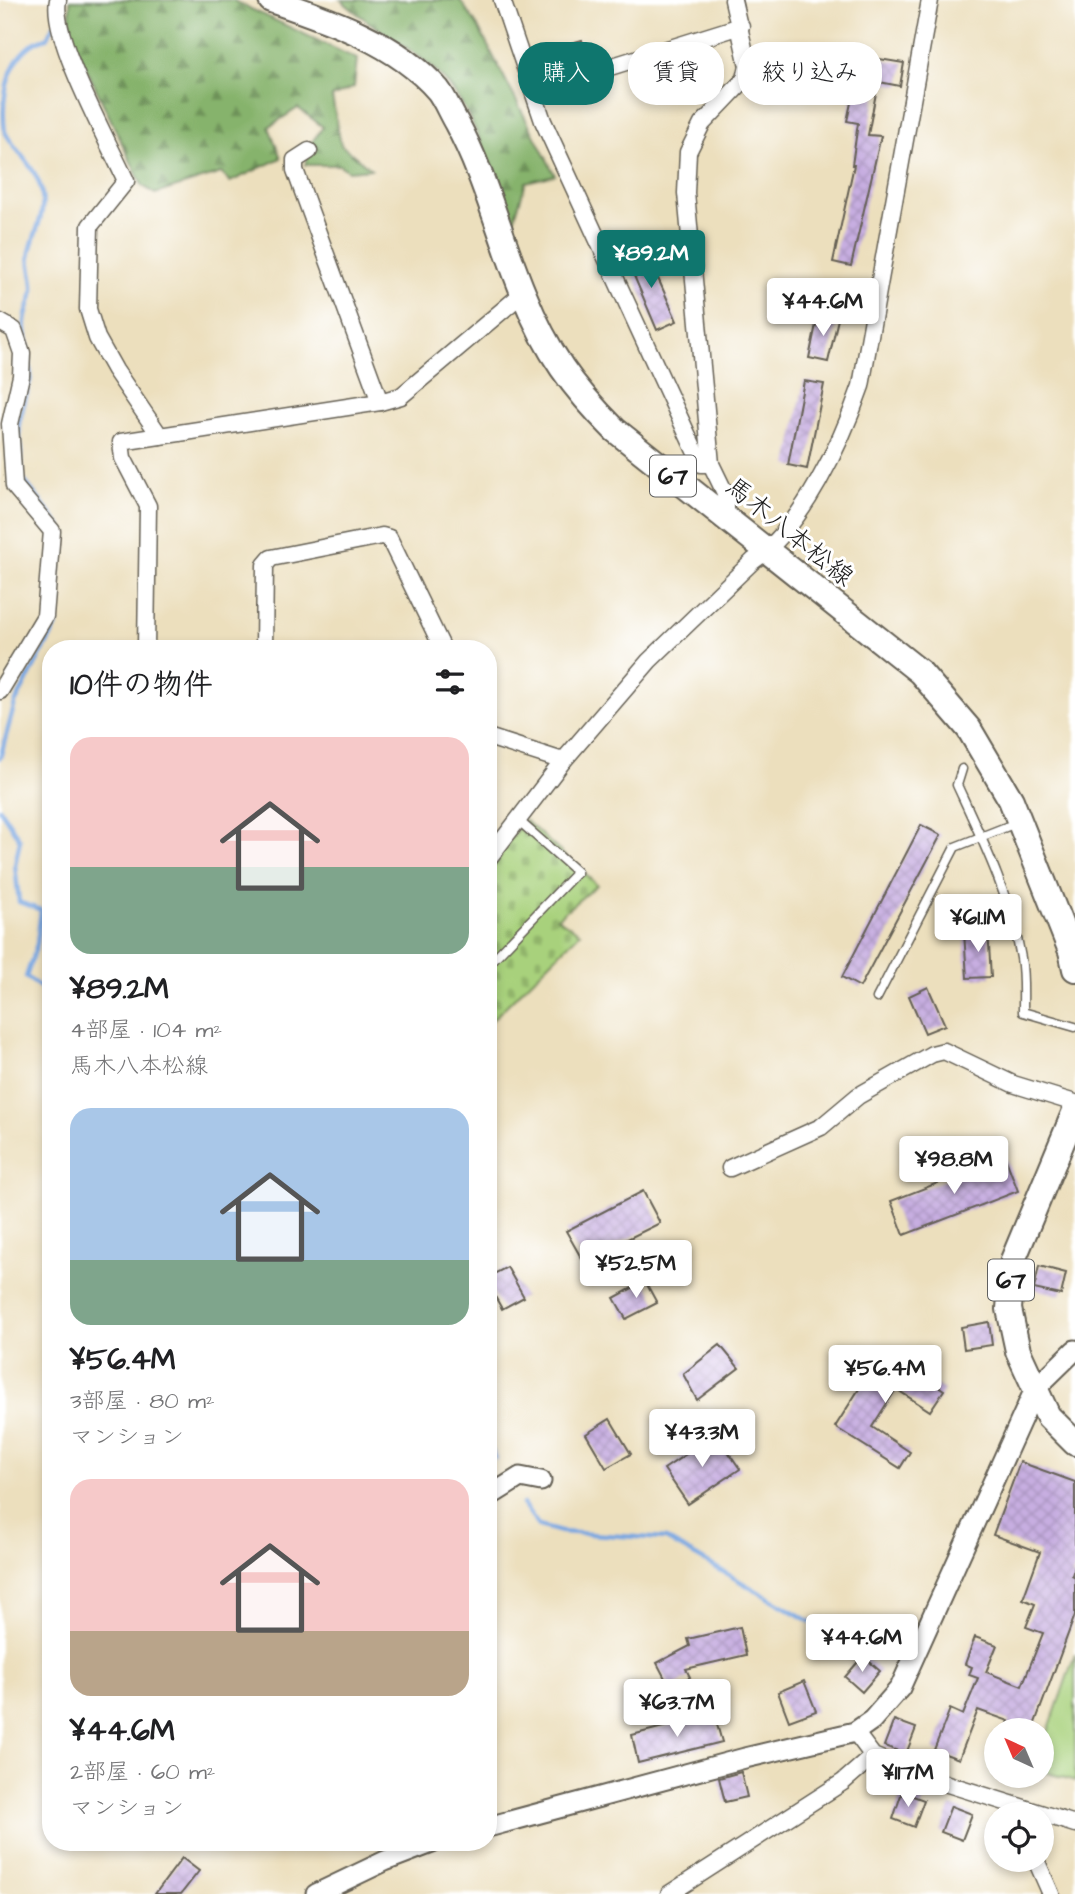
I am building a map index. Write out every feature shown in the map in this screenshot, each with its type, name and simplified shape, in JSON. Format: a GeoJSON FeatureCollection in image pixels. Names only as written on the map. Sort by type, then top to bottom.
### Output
{"type":"FeatureCollection","features":[{"type":"Feature","properties":{"kind":"main road","name":"馬木八本松線"},"geometry":{"type":"LineString","coordinates":[[271,0],[336,23],[384,48],[439,91],[473,154],[523,293],[551,353],[577,392],[615,430],[920,672],[970,729],[1011,800],[1071,951],[1075,969]]}},
{"type":"Feature","properties":{"kind":"main road","name":"67"},"geometry":{"type":"LineString","coordinates":[[1075,1111],[1033,1205],[1013,1260],[1009,1309],[1018,1351],[1048,1416],[1075,1443]]}},
{"type":"Feature","properties":{"kind":"street"},"geometry":{"type":"LineString","coordinates":[[58,0],[62,41],[126,181],[90,226],[88,309],[97,338],[108,360],[160,436]]}},
{"type":"Feature","properties":{"kind":"street"},"geometry":{"type":"LineString","coordinates":[[502,0],[518,47]]}},
{"type":"Feature","properties":{"kind":"street"},"geometry":{"type":"LineString","coordinates":[[726,517],[726,495],[712,464],[686,193],[688,152],[702,124],[745,79],[748,66],[733,0]]}},
{"type":"Feature","properties":{"kind":"street"},"geometry":{"type":"LineString","coordinates":[[497,847],[563,761],[649,661],[753,561],[767,552],[790,524],[842,441],[861,386],[930,0]]}},
{"type":"Feature","properties":{"kind":"street"},"geometry":{"type":"LineString","coordinates":[[614,66],[741,26]]}},
{"type":"Feature","properties":{"kind":"street"},"geometry":{"type":"LineString","coordinates":[[539,105],[604,259],[701,464],[712,464]]}},
{"type":"Feature","properties":{"kind":"street"},"geometry":{"type":"LineString","coordinates":[[309,151],[295,160],[295,170],[380,402]]}},
{"type":"Feature","properties":{"kind":"street"},"geometry":{"type":"LineString","coordinates":[[146,640],[148,506],[122,458],[121,442],[380,402],[401,396],[523,293]]}},
{"type":"Feature","properties":{"kind":"street"},"geometry":{"type":"LineString","coordinates":[[0,322],[14,330],[22,353],[21,376],[10,424],[14,486],[52,531],[45,616],[0,691]]}},
{"type":"Feature","properties":{"kind":"street"},"geometry":{"type":"LineString","coordinates":[[264,640],[265,565],[271,558],[382,536],[389,538],[439,640]]}},
{"type":"Feature","properties":{"kind":"street"},"geometry":{"type":"LineString","coordinates":[[497,740],[563,761]]}},
{"type":"Feature","properties":{"kind":"street"},"geometry":{"type":"LineString","coordinates":[[730,1168],[821,1127],[858,1096],[932,1054],[944,1051],[1013,1084],[1075,1103]]}},
{"type":"Feature","properties":{"kind":"street"},"geometry":{"type":"LineString","coordinates":[[497,1825],[745,1758],[855,1732],[872,1720],[900,1688],[1035,1389],[1075,1350]]}},
{"type":"Feature","properties":{"kind":"street"},"geometry":{"type":"LineString","coordinates":[[497,1491],[520,1477],[541,1481]]}},
{"type":"Feature","properties":{"kind":"street"},"geometry":{"type":"LineString","coordinates":[[855,1732],[873,1756],[992,1802]]}},
{"type":"Feature","properties":{"kind":"street"},"geometry":{"type":"LineString","coordinates":[[669,1894],[843,1782],[873,1756]]}},
{"type":"Feature","properties":{"kind":"street"},"geometry":{"type":"LineString","coordinates":[[1054,1819],[1075,1824]]}},
{"type":"Feature","properties":{"kind":"street"},"geometry":{"type":"LineString","coordinates":[[316,1894],[406,1851]]}},
{"type":"Feature","properties":{"kind":"street"},"geometry":{"type":"LineString","coordinates":[[1041,1872],[1051,1894]]}},
{"type":"Feature","properties":{"kind":"lane"},"geometry":{"type":"LineString","coordinates":[[962,769],[957,785],[981,837],[1016,929],[1022,961],[1023,1012],[1075,1027]]}},
{"type":"Feature","properties":{"kind":"lane"},"geometry":{"type":"LineString","coordinates":[[497,956],[577,872],[518,820]]}},
{"type":"Feature","properties":{"kind":"lane"},"geometry":{"type":"LineString","coordinates":[[877,998],[955,847],[1019,822]]}},
{"type":"Feature","properties":{"kind":"green space"},"geometry":{"type":"Polygon","coordinates":[[[70,0],[232,0],[357,59],[354,87],[332,97],[341,145],[371,169],[349,171],[339,165],[305,165],[312,142],[323,127],[298,108],[269,127],[281,158],[230,182],[221,173],[155,194],[142,185],[70,34],[70,0]]]}},
{"type":"Feature","properties":{"kind":"green space"},"geometry":{"type":"Polygon","coordinates":[[[341,0],[460,0],[477,25],[555,175],[526,182],[512,226],[481,141],[460,101],[432,67],[341,0]]]}},
{"type":"Feature","properties":{"kind":"green space"},"geometry":{"type":"Polygon","coordinates":[[[525,820],[597,885],[557,918],[580,933],[497,1015],[497,856],[525,820]]]}},
{"type":"Feature","properties":{"kind":"green space"},"geometry":{"type":"Polygon","coordinates":[[[1075,1654],[1075,1781],[1054,1775],[1053,1718],[1075,1654]]]}},
{"type":"Feature","properties":{"kind":"building"},"geometry":{"type":"Polygon","coordinates":[[[882,59],[904,63],[900,86],[882,83],[882,59]]]}},
{"type":"Feature","properties":{"kind":"building"},"geometry":{"type":"Polygon","coordinates":[[[850,105],[874,105],[868,135],[881,136],[851,266],[833,262],[854,165],[858,123],[847,121],[850,105]]]}},
{"type":"Feature","properties":{"kind":"building"},"geometry":{"type":"Polygon","coordinates":[[[645,249],[677,321],[657,330],[626,257],[645,249]]]}},
{"type":"Feature","properties":{"kind":"building"},"geometry":{"type":"Polygon","coordinates":[[[818,315],[838,319],[828,362],[809,358],[818,315]]]}},
{"type":"Feature","properties":{"kind":"building"},"geometry":{"type":"Polygon","coordinates":[[[804,381],[824,384],[807,469],[788,465],[804,381]]]}},
{"type":"Feature","properties":{"kind":"building"},"geometry":{"type":"Polygon","coordinates":[[[921,825],[941,835],[860,987],[842,977],[921,825]]]}},
{"type":"Feature","properties":{"kind":"building"},"geometry":{"type":"Polygon","coordinates":[[[988,930],[991,977],[967,978],[964,932],[988,930]]]}},
{"type":"Feature","properties":{"kind":"building"},"geometry":{"type":"Polygon","coordinates":[[[928,987],[945,1025],[925,1033],[909,996],[928,987]]]}},
{"type":"Feature","properties":{"kind":"building"},"geometry":{"type":"Polygon","coordinates":[[[1005,1157],[1018,1191],[904,1235],[891,1201],[1005,1157]]]}},
{"type":"Feature","properties":{"kind":"building"},"geometry":{"type":"Polygon","coordinates":[[[643,1191],[660,1223],[583,1261],[566,1231],[643,1191]]]}},
{"type":"Feature","properties":{"kind":"building"},"geometry":{"type":"Polygon","coordinates":[[[1039,1266],[1066,1273],[1061,1295],[1034,1289],[1039,1266]]]}},
{"type":"Feature","properties":{"kind":"building"},"geometry":{"type":"Polygon","coordinates":[[[507,1267],[524,1297],[502,1309],[497,1300],[497,1272],[507,1267]]]}},
{"type":"Feature","properties":{"kind":"building"},"geometry":{"type":"Polygon","coordinates":[[[645,1281],[657,1303],[626,1319],[614,1298],[645,1281]]]}},
{"type":"Feature","properties":{"kind":"building"},"geometry":{"type":"Polygon","coordinates":[[[989,1322],[992,1345],[964,1349],[961,1327],[989,1322]]]}},
{"type":"Feature","properties":{"kind":"building"},"geometry":{"type":"Polygon","coordinates":[[[720,1345],[739,1368],[697,1400],[683,1374],[720,1345]]]}},
{"type":"Feature","properties":{"kind":"building"},"geometry":{"type":"Polygon","coordinates":[[[883,1351],[944,1390],[930,1411],[896,1389],[872,1427],[910,1452],[900,1468],[835,1427],[883,1351]]]}},
{"type":"Feature","properties":{"kind":"building"},"geometry":{"type":"Polygon","coordinates":[[[610,1419],[631,1454],[606,1468],[586,1434],[610,1419]]]}},
{"type":"Feature","properties":{"kind":"building"},"geometry":{"type":"Polygon","coordinates":[[[716,1434],[740,1469],[688,1504],[664,1469],[716,1434]]]}},
{"type":"Feature","properties":{"kind":"building"},"geometry":{"type":"Polygon","coordinates":[[[1020,1462],[1075,1482],[1075,1566],[1072,1575],[1075,1577],[1075,1615],[1037,1718],[1001,1718],[978,1710],[959,1759],[934,1750],[950,1709],[963,1715],[978,1678],[969,1675],[972,1667],[965,1664],[975,1637],[997,1645],[986,1672],[1022,1686],[1043,1633],[1026,1627],[1035,1604],[1023,1599],[1040,1552],[993,1535],[1020,1462]]]}},
{"type":"Feature","properties":{"kind":"building"},"geometry":{"type":"Polygon","coordinates":[[[740,1627],[746,1655],[686,1669],[690,1677],[670,1688],[657,1663],[690,1646],[688,1639],[740,1627]]]}},
{"type":"Feature","properties":{"kind":"building"},"geometry":{"type":"Polygon","coordinates":[[[863,1656],[880,1671],[862,1692],[845,1677],[863,1656]]]}},
{"type":"Feature","properties":{"kind":"building"},"geometry":{"type":"Polygon","coordinates":[[[804,1681],[816,1711],[789,1721],[778,1692],[804,1681]]]}},
{"type":"Feature","properties":{"kind":"building"},"geometry":{"type":"Polygon","coordinates":[[[714,1714],[722,1742],[638,1763],[632,1735],[714,1714]]]}},
{"type":"Feature","properties":{"kind":"building"},"geometry":{"type":"Polygon","coordinates":[[[894,1720],[916,1728],[906,1754],[884,1746],[894,1720]]]}},
{"type":"Feature","properties":{"kind":"building"},"geometry":{"type":"Polygon","coordinates":[[[741,1772],[747,1797],[725,1802],[719,1778],[741,1772]]]}},
{"type":"Feature","properties":{"kind":"building"},"geometry":{"type":"Polygon","coordinates":[[[902,1792],[924,1800],[914,1827],[893,1819],[902,1792]]]}},
{"type":"Feature","properties":{"kind":"building"},"geometry":{"type":"Polygon","coordinates":[[[951,1806],[972,1814],[962,1840],[941,1832],[951,1806]]]}},
{"type":"Feature","properties":{"kind":"building"},"geometry":{"type":"Polygon","coordinates":[[[182,1858],[199,1871],[181,1894],[155,1894],[182,1858]]]}},
{"type":"Feature","properties":{"kind":"waterway"},"geometry":{"type":"LineString","coordinates":[[27,347],[25,321],[33,290],[29,257],[43,203],[37,177],[5,132],[4,103],[10,74],[16,62],[34,43],[47,38],[53,26]]}},
{"type":"Feature","properties":{"kind":"waterway"},"geometry":{"type":"LineString","coordinates":[[29,359],[31,377],[19,423],[22,478],[60,526],[56,627],[49,640]]}},
{"type":"Feature","properties":{"kind":"waterway"},"geometry":{"type":"LineString","coordinates":[[0,758],[15,703],[42,653]]}},
{"type":"Feature","properties":{"kind":"waterway"},"geometry":{"type":"LineString","coordinates":[[0,809],[20,840],[15,865],[19,902],[41,910],[37,944],[26,977],[42,989]]}},
{"type":"Feature","properties":{"kind":"waterway"},"geometry":{"type":"LineString","coordinates":[[523,1504],[539,1526],[561,1532],[666,1539],[811,1622],[890,1628]]}}]}
